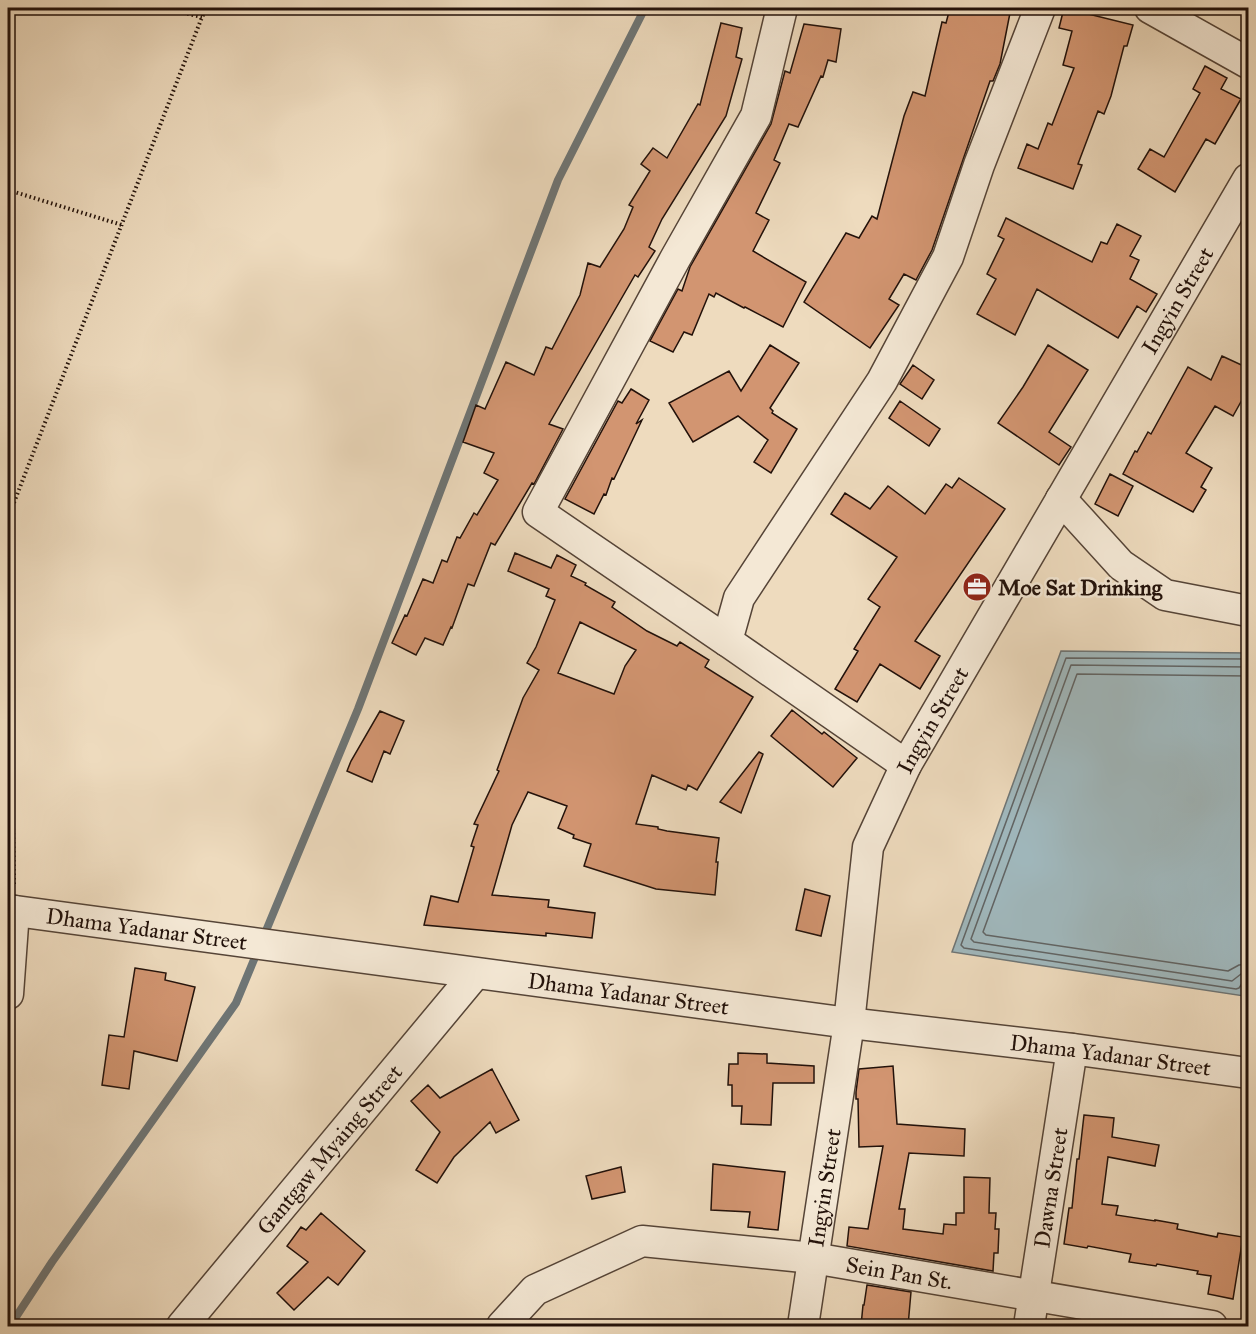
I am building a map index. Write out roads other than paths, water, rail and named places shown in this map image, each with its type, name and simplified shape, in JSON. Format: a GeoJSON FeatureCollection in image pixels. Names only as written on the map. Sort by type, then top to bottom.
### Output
{"type":"FeatureCollection","features":[{"type":"Feature","properties":{"kind":"street"},"geometry":{"type":"LineString","coordinates":[[782,8],[756,116],[675,259],[538,512],[906,765]]}},
{"type":"Feature","properties":{"kind":"street"},"geometry":{"type":"LineString","coordinates":[[727,641],[739,598],[882,381],[948,257],[979,165],[1040,8]]}},
{"type":"Feature","properties":{"kind":"street"},"geometry":{"type":"LineString","coordinates":[[1150,8],[1248,63]]}},
{"type":"Feature","properties":{"kind":"street","name":"Ingyin Street"},"geometry":{"type":"LineString","coordinates":[[803,1326],[849,1023],[868,847],[906,765],[1248,179]]}},
{"type":"Feature","properties":{"kind":"street"},"geometry":{"type":"LineString","coordinates":[[1061,499],[1121,566],[1165,595],[1248,612]]}},
{"type":"Feature","properties":{"kind":"street"},"geometry":{"type":"LineString","coordinates":[[8,994],[11,911]]}},
{"type":"Feature","properties":{"kind":"street","name":"Dhama Yadanar Street"},"geometry":{"type":"LineString","coordinates":[[11,911],[849,1023],[1072,1049],[1248,1073]]}},
{"type":"Feature","properties":{"kind":"street","name":"Gantgaw Myaing Street"},"geometry":{"type":"LineString","coordinates":[[182,1326],[475,974]]}},
{"type":"Feature","properties":{"kind":"street","name":"Dawna Street"},"geometry":{"type":"LineString","coordinates":[[1029,1326],[1072,1049]]}},
{"type":"Feature","properties":{"kind":"street","name":"Sein Pan St."},"geometry":{"type":"LineString","coordinates":[[502,1326],[536,1290],[642,1241],[813,1258],[1212,1326]]}},
{"type":"Feature","properties":{"kind":"water"},"geometry":{"type":"Polygon","coordinates":[[[1061,651],[1248,653],[1248,963],[1244,996],[952,952],[1061,651]]]}},
{"type":"Feature","properties":{"kind":"waterway"},"geometry":{"type":"LineString","coordinates":[[263,938],[358,709],[558,180],[645,8]]}},
{"type":"Feature","properties":{"kind":"waterway"},"geometry":{"type":"LineString","coordinates":[[10,1326],[52,1262],[236,1003],[258,950]]}},
{"type":"Feature","properties":{"kind":"place","name":"Moe Sat Drinking"},"geometry":{"type":"Point","coordinates":[977,587]}}]}
